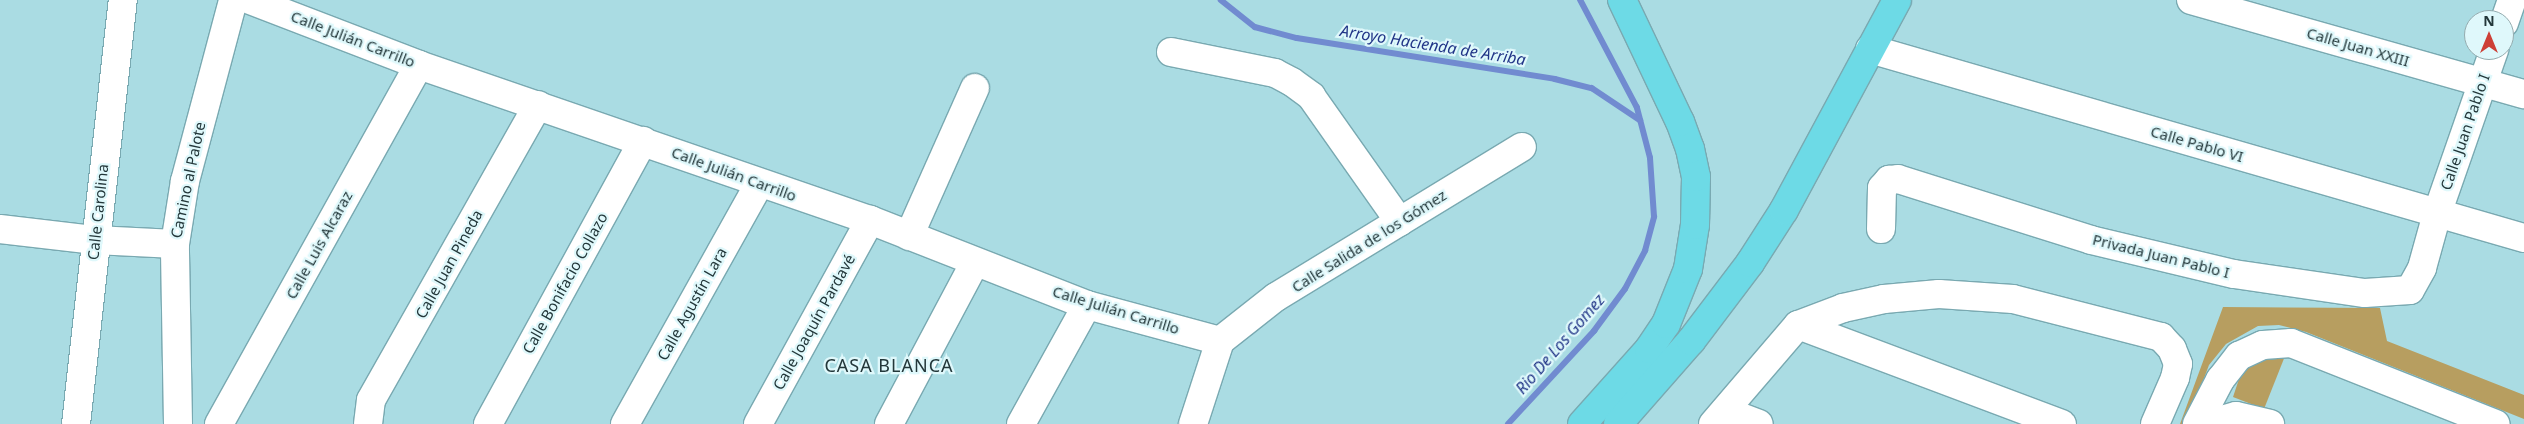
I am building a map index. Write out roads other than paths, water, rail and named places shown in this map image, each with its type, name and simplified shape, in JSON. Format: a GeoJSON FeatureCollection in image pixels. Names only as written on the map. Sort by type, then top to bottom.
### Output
{"type":"FeatureCollection","features":[{"type":"Feature","properties":{"kind":"main road"},"geometry":{"type":"LineString","coordinates":[[1582,424],[1649,349],[1666,324],[1688,270],[1695,225],[1696,176],[1690,149],[1680,122],[1622,0]]}},
{"type":"Feature","properties":{"kind":"main road"},"geometry":{"type":"LineString","coordinates":[[1618,424],[1696,334],[1750,263],[1784,210],[1897,0]]}},
{"type":"Feature","properties":{"kind":"street","name":"Calle Carolina"},"geometry":{"type":"LineString","coordinates":[[76,424],[123,0]]}},
{"type":"Feature","properties":{"kind":"street","name":"Camino al Palote"},"geometry":{"type":"LineString","coordinates":[[178,424],[174,244],[185,182],[233,0]]}},
{"type":"Feature","properties":{"kind":"street","name":"Calle Julián Carrillo"},"geometry":{"type":"LineString","coordinates":[[250,0],[419,65],[643,141],[759,184],[870,220],[1087,305],[1220,342]]}},
{"type":"Feature","properties":{"kind":"street","name":"Calle Juan XXIII"},"geometry":{"type":"LineString","coordinates":[[2191,0],[2524,94]]}},
{"type":"Feature","properties":{"kind":"street","name":"Calle Pablo VI"},"geometry":{"type":"LineString","coordinates":[[1870,49],[2524,238]]}},
{"type":"Feature","properties":{"kind":"street"},"geometry":{"type":"LineString","coordinates":[[1171,52],[1275,73],[1292,82],[1311,96],[1400,222]]}},
{"type":"Feature","properties":{"kind":"street","name":"Calle Juan Pablo I"},"geometry":{"type":"LineString","coordinates":[[2437,214],[2490,60]]}},
{"type":"Feature","properties":{"kind":"street","name":"Calle Luis Alcaraz"},"geometry":{"type":"LineString","coordinates":[[219,424],[419,65]]}},
{"type":"Feature","properties":{"kind":"street"},"geometry":{"type":"LineString","coordinates":[[908,236],[976,88]]}},
{"type":"Feature","properties":{"kind":"street","name":"Calle Juan Pineda"},"geometry":{"type":"LineString","coordinates":[[368,424],[371,400],[538,105]]}},
{"type":"Feature","properties":{"kind":"street","name":"Calle Bonifacio Collazo"},"geometry":{"type":"LineString","coordinates":[[488,424],[643,141]]}},
{"type":"Feature","properties":{"kind":"street","name":"Calle Salida de los Gómez"},"geometry":{"type":"LineString","coordinates":[[1220,342],[1276,297],[1522,147]]}},
{"type":"Feature","properties":{"kind":"street","name":"Privada Juan Pablo I"},"geometry":{"type":"LineString","coordinates":[[1881,229],[1882,188],[1889,180],[1898,179],[2091,240],[2234,274],[2386,293],[2410,290],[2422,268],[2437,214]]}},
{"type":"Feature","properties":{"kind":"street","name":"Calle Agustín Lara"},"geometry":{"type":"LineString","coordinates":[[625,424],[759,184]]}},
{"type":"Feature","properties":{"kind":"street","name":"Calle Joaquín Pardavé"},"geometry":{"type":"LineString","coordinates":[[758,424],[870,220]]}},
{"type":"Feature","properties":{"kind":"street"},"geometry":{"type":"LineString","coordinates":[[0,229],[95,240],[174,244]]}},
{"type":"Feature","properties":{"kind":"street"},"geometry":{"type":"LineString","coordinates":[[889,424],[975,262]]}},
{"type":"Feature","properties":{"kind":"street"},"geometry":{"type":"LineString","coordinates":[[1719,417],[1798,325],[1851,306],[1910,295],[1939,294],[2012,298],[2160,337],[2172,350],[2178,364],[2175,378],[2155,424]]}},
{"type":"Feature","properties":{"kind":"street"},"geometry":{"type":"LineString","coordinates":[[1021,424],[1087,305]]}},
{"type":"Feature","properties":{"kind":"street"},"geometry":{"type":"LineString","coordinates":[[1798,325],[2062,424]]}},
{"type":"Feature","properties":{"kind":"street"},"geometry":{"type":"LineString","coordinates":[[1193,424],[1220,342]]}},
{"type":"Feature","properties":{"kind":"street"},"geometry":{"type":"LineString","coordinates":[[2197,424],[2220,380],[2239,356],[2263,346],[2291,343],[2496,424]]}},
{"type":"Feature","properties":{"kind":"street"},"geometry":{"type":"LineString","coordinates":[[2208,424],[2236,416],[2270,424]]}},
{"type":"Feature","properties":{"kind":"street"},"geometry":{"type":"LineString","coordinates":[[1719,417],[1759,424]]}},
{"type":"Feature","properties":{"kind":"waterway","name":"Arroyo Hacienda de Arriba"},"geometry":{"type":"LineString","coordinates":[[1221,0],[1255,27],[1297,38],[1555,79],[1592,88],[1640,120]]}},
{"type":"Feature","properties":{"kind":"waterway","name":"Rio De Los Gomez"},"geometry":{"type":"LineString","coordinates":[[1508,424],[1594,331],[1625,289],[1645,251],[1654,217],[1650,158],[1637,108],[1580,0]]}},
{"type":"Feature","properties":{"kind":"district","name":"CASA BLANCA"},"geometry":{"type":"Point","coordinates":[889,365]}}]}
